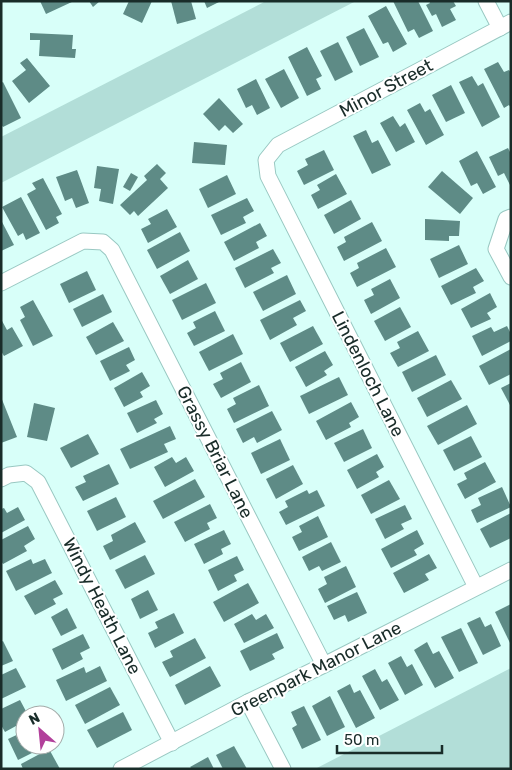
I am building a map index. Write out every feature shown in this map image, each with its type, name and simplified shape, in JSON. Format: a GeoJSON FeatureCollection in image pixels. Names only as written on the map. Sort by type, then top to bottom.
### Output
{"type":"FeatureCollection","features":[{"type":"Feature","properties":{"kind":"street"},"geometry":{"type":"LineString","coordinates":[[486,1],[505,25]]}},
{"type":"Feature","properties":{"kind":"street","name":"Minor Street"},"geometry":{"type":"LineString","coordinates":[[266,160],[278,145],[505,25]]}},
{"type":"Feature","properties":{"kind":"street","name":"Lindenloch Lane"},"geometry":{"type":"LineString","coordinates":[[266,160],[268,176],[476,588]]}},
{"type":"Feature","properties":{"kind":"street"},"geometry":{"type":"LineString","coordinates":[[511,217],[506,219],[496,249],[511,277]]}},
{"type":"Feature","properties":{"kind":"street","name":"Grassy Briar Lane"},"geometry":{"type":"LineString","coordinates":[[1,282],[83,241],[103,242],[112,250],[324,665]]}},
{"type":"Feature","properties":{"kind":"street","name":"Windy Heath Lane"},"geometry":{"type":"LineString","coordinates":[[1,479],[9,475],[26,473],[38,482],[172,743]]}},
{"type":"Feature","properties":{"kind":"street","name":"Greenpark Manor Lane"},"geometry":{"type":"LineString","coordinates":[[121,769],[248,702],[511,570]]}},
{"type":"Feature","properties":{"kind":"street"},"geometry":{"type":"LineString","coordinates":[[248,702],[283,769]]}},
{"type":"Feature","properties":{"kind":"shaded area"},"geometry":{"type":"Polygon","coordinates":[[[266,1],[356,1],[1,183],[1,137],[266,1]]]}},
{"type":"Feature","properties":{"kind":"shaded area"},"geometry":{"type":"Polygon","coordinates":[[[511,668],[511,769],[315,769],[511,668]]]}},
{"type":"Feature","properties":{"kind":"building"},"geometry":{"type":"Polygon","coordinates":[[[40,1],[74,1],[46,14],[40,1]]]}},
{"type":"Feature","properties":{"kind":"building"},"geometry":{"type":"Polygon","coordinates":[[[89,1],[100,1],[93,7],[89,1]]]}},
{"type":"Feature","properties":{"kind":"building"},"geometry":{"type":"Polygon","coordinates":[[[129,1],[152,1],[142,23],[123,14],[129,1]]]}},
{"type":"Feature","properties":{"kind":"building"},"geometry":{"type":"Polygon","coordinates":[[[171,1],[191,1],[196,19],[177,24],[171,1]]]}},
{"type":"Feature","properties":{"kind":"building"},"geometry":{"type":"Polygon","coordinates":[[[204,1],[221,1],[207,8],[204,1]]]}},
{"type":"Feature","properties":{"kind":"building"},"geometry":{"type":"Polygon","coordinates":[[[393,1],[418,1],[433,31],[419,38],[414,29],[408,32],[393,1]]]}},
{"type":"Feature","properties":{"kind":"building"},"geometry":{"type":"Polygon","coordinates":[[[429,1],[453,1],[456,6],[450,9],[456,20],[442,27],[436,14],[432,16],[426,5],[430,3],[429,1]]]}},
{"type":"Feature","properties":{"kind":"building"},"geometry":{"type":"Polygon","coordinates":[[[386,6],[407,44],[393,52],[388,42],[383,44],[368,16],[386,6]]]}},
{"type":"Feature","properties":{"kind":"building"},"geometry":{"type":"Polygon","coordinates":[[[364,28],[379,57],[360,66],[346,37],[364,28]]]}},
{"type":"Feature","properties":{"kind":"building"},"geometry":{"type":"Polygon","coordinates":[[[30,33],[73,35],[72,49],[76,49],[75,58],[39,56],[40,40],[30,40],[30,33]]]}},
{"type":"Feature","properties":{"kind":"building"},"geometry":{"type":"Polygon","coordinates":[[[338,42],[353,72],[335,81],[320,51],[338,42]]]}},
{"type":"Feature","properties":{"kind":"building"},"geometry":{"type":"Polygon","coordinates":[[[307,47],[322,76],[316,79],[321,89],[307,96],[288,57],[307,47]]]}},
{"type":"Feature","properties":{"kind":"building"},"geometry":{"type":"Polygon","coordinates":[[[27,58],[50,86],[29,103],[12,81],[26,70],[20,63],[27,58]]]}},
{"type":"Feature","properties":{"kind":"building"},"geometry":{"type":"Polygon","coordinates":[[[498,62],[504,72],[509,70],[511,73],[511,108],[509,105],[504,108],[484,69],[498,62]]]}},
{"type":"Feature","properties":{"kind":"building"},"geometry":{"type":"Polygon","coordinates":[[[284,69],[299,98],[281,108],[265,79],[284,69]]]}},
{"type":"Feature","properties":{"kind":"building"},"geometry":{"type":"Polygon","coordinates":[[[472,76],[478,86],[483,83],[500,117],[482,127],[459,82],[472,76]]]}},
{"type":"Feature","properties":{"kind":"building"},"geometry":{"type":"Polygon","coordinates":[[[256,79],[270,108],[257,115],[252,105],[246,108],[237,89],[256,79]]]}},
{"type":"Feature","properties":{"kind":"building"},"geometry":{"type":"Polygon","coordinates":[[[3,82],[21,118],[3,127],[1,124],[1,83],[3,82]]]}},
{"type":"Feature","properties":{"kind":"building"},"geometry":{"type":"Polygon","coordinates":[[[451,85],[465,113],[446,122],[432,95],[451,85]]]}},
{"type":"Feature","properties":{"kind":"building"},"geometry":{"type":"Polygon","coordinates":[[[219,98],[243,124],[233,133],[225,125],[219,131],[203,114],[219,98]]]}},
{"type":"Feature","properties":{"kind":"building"},"geometry":{"type":"Polygon","coordinates":[[[420,103],[425,112],[430,109],[444,135],[426,145],[407,110],[420,103]]]}},
{"type":"Feature","properties":{"kind":"building"},"geometry":{"type":"Polygon","coordinates":[[[393,116],[400,127],[405,123],[415,142],[396,152],[380,123],[393,116]]]}},
{"type":"Feature","properties":{"kind":"building"},"geometry":{"type":"Polygon","coordinates":[[[366,130],[372,143],[378,140],[391,165],[372,174],[353,136],[366,130]]]}},
{"type":"Feature","properties":{"kind":"building"},"geometry":{"type":"Polygon","coordinates":[[[194,142],[227,145],[225,165],[192,163],[194,142]]]}},
{"type":"Feature","properties":{"kind":"building"},"geometry":{"type":"Polygon","coordinates":[[[508,148],[511,154],[511,187],[504,173],[498,176],[489,157],[508,148]]]}},
{"type":"Feature","properties":{"kind":"building"},"geometry":{"type":"Polygon","coordinates":[[[324,150],[334,170],[304,185],[297,171],[308,165],[305,159],[324,150]]]}},
{"type":"Feature","properties":{"kind":"building"},"geometry":{"type":"Polygon","coordinates":[[[477,151],[496,187],[483,194],[477,183],[471,186],[459,161],[477,151]]]}},
{"type":"Feature","properties":{"kind":"building"},"geometry":{"type":"Polygon","coordinates":[[[157,164],[166,173],[160,179],[168,188],[138,216],[134,211],[130,215],[120,205],[147,180],[144,176],[157,164]]]}},
{"type":"Feature","properties":{"kind":"building"},"geometry":{"type":"Polygon","coordinates":[[[97,166],[119,169],[113,204],[99,201],[101,189],[94,188],[97,166]]]}},
{"type":"Feature","properties":{"kind":"building"},"geometry":{"type":"Polygon","coordinates":[[[77,170],[89,203],[76,208],[72,198],[65,201],[56,177],[77,170]]]}},
{"type":"Feature","properties":{"kind":"building"},"geometry":{"type":"Polygon","coordinates":[[[442,171],[473,198],[460,214],[428,187],[442,171]]]}},
{"type":"Feature","properties":{"kind":"building"},"geometry":{"type":"Polygon","coordinates":[[[131,173],[138,177],[130,191],[123,187],[131,173]]]}},
{"type":"Feature","properties":{"kind":"building"},"geometry":{"type":"Polygon","coordinates":[[[336,174],[347,194],[318,209],[311,195],[320,190],[317,185],[336,174]]]}},
{"type":"Feature","properties":{"kind":"building"},"geometry":{"type":"Polygon","coordinates":[[[227,175],[236,194],[208,208],[199,189],[227,175]]]}},
{"type":"Feature","properties":{"kind":"building"},"geometry":{"type":"Polygon","coordinates":[[[43,178],[62,214],[56,217],[59,223],[46,230],[27,194],[36,189],[32,183],[43,178]]]}},
{"type":"Feature","properties":{"kind":"building"},"geometry":{"type":"Polygon","coordinates":[[[21,197],[40,233],[26,240],[23,233],[18,236],[2,207],[21,197]]]}},
{"type":"Feature","properties":{"kind":"building"},"geometry":{"type":"Polygon","coordinates":[[[247,198],[254,211],[243,217],[246,223],[221,235],[211,215],[247,198]]]}},
{"type":"Feature","properties":{"kind":"building"},"geometry":{"type":"Polygon","coordinates":[[[351,200],[361,219],[334,234],[324,215],[351,200]]]}},
{"type":"Feature","properties":{"kind":"building"},"geometry":{"type":"Polygon","coordinates":[[[167,209],[177,227],[148,243],[141,229],[151,224],[148,219],[167,209]]]}},
{"type":"Feature","properties":{"kind":"building"},"geometry":{"type":"Polygon","coordinates":[[[425,219],[460,221],[459,236],[449,236],[449,241],[425,240],[425,219]]]}},
{"type":"Feature","properties":{"kind":"building"},"geometry":{"type":"Polygon","coordinates":[[[1,220],[14,245],[1,251],[1,220]]]}},
{"type":"Feature","properties":{"kind":"building"},"geometry":{"type":"Polygon","coordinates":[[[372,222],[382,241],[344,261],[337,247],[346,242],[344,237],[372,222]]]}},
{"type":"Feature","properties":{"kind":"building"},"geometry":{"type":"Polygon","coordinates":[[[260,223],[267,236],[256,242],[259,248],[234,261],[224,242],[260,223]]]}},
{"type":"Feature","properties":{"kind":"building"},"geometry":{"type":"Polygon","coordinates":[[[180,232],[190,251],[157,269],[147,250],[180,232]]]}},
{"type":"Feature","properties":{"kind":"building"},"geometry":{"type":"Polygon","coordinates":[[[459,245],[468,264],[439,278],[430,259],[459,245]]]}},
{"type":"Feature","properties":{"kind":"building"},"geometry":{"type":"Polygon","coordinates":[[[386,248],[396,267],[357,287],[350,273],[359,268],[357,263],[386,248]]]}},
{"type":"Feature","properties":{"kind":"building"},"geometry":{"type":"Polygon","coordinates":[[[273,249],[281,263],[271,268],[274,273],[245,288],[235,268],[273,249]]]}},
{"type":"Feature","properties":{"kind":"building"},"geometry":{"type":"Polygon","coordinates":[[[188,260],[198,279],[170,294],[160,276],[188,260]]]}},
{"type":"Feature","properties":{"kind":"building"},"geometry":{"type":"Polygon","coordinates":[[[476,268],[484,281],[473,287],[476,293],[451,305],[441,286],[476,268]]]}},
{"type":"Feature","properties":{"kind":"building"},"geometry":{"type":"Polygon","coordinates":[[[87,271],[96,290],[69,303],[60,284],[87,271]]]}},
{"type":"Feature","properties":{"kind":"building"},"geometry":{"type":"Polygon","coordinates":[[[287,275],[296,294],[263,311],[253,292],[287,275]]]}},
{"type":"Feature","properties":{"kind":"building"},"geometry":{"type":"Polygon","coordinates":[[[390,279],[400,298],[371,314],[364,300],[374,295],[371,289],[390,279]]]}},
{"type":"Feature","properties":{"kind":"building"},"geometry":{"type":"Polygon","coordinates":[[[206,283],[216,303],[182,320],[172,300],[206,283]]]}},
{"type":"Feature","properties":{"kind":"building"},"geometry":{"type":"Polygon","coordinates":[[[490,293],[497,307],[487,313],[491,319],[471,328],[461,309],[490,293]]]}},
{"type":"Feature","properties":{"kind":"building"},"geometry":{"type":"Polygon","coordinates":[[[103,294],[112,312],[82,327],[73,309],[103,294]]]}},
{"type":"Feature","properties":{"kind":"building"},"geometry":{"type":"Polygon","coordinates":[[[33,300],[53,336],[33,346],[20,320],[25,317],[20,307],[33,300]]]}},
{"type":"Feature","properties":{"kind":"building"},"geometry":{"type":"Polygon","coordinates":[[[300,300],[306,311],[293,318],[297,325],[270,340],[260,320],[300,300]]]}},
{"type":"Feature","properties":{"kind":"building"},"geometry":{"type":"Polygon","coordinates":[[[400,307],[411,327],[385,341],[374,321],[400,307]]]}},
{"type":"Feature","properties":{"kind":"building"},"geometry":{"type":"Polygon","coordinates":[[[215,311],[225,331],[194,346],[187,333],[196,328],[193,322],[215,311]]]}},
{"type":"Feature","properties":{"kind":"building"},"geometry":{"type":"Polygon","coordinates":[[[1,319],[7,330],[12,327],[23,346],[4,356],[1,351],[1,319]]]}},
{"type":"Feature","properties":{"kind":"building"},"geometry":{"type":"Polygon","coordinates":[[[113,322],[124,341],[96,355],[86,337],[113,322]]]}},
{"type":"Feature","properties":{"kind":"building"},"geometry":{"type":"Polygon","coordinates":[[[313,326],[323,344],[290,362],[280,343],[313,326]]]}},
{"type":"Feature","properties":{"kind":"building"},"geometry":{"type":"Polygon","coordinates":[[[507,326],[511,334],[511,341],[482,356],[472,336],[491,327],[494,332],[507,326]]]}},
{"type":"Feature","properties":{"kind":"building"},"geometry":{"type":"Polygon","coordinates":[[[418,331],[429,351],[398,367],[390,353],[400,348],[397,342],[418,331]]]}},
{"type":"Feature","properties":{"kind":"building"},"geometry":{"type":"Polygon","coordinates":[[[233,334],[243,354],[209,371],[199,352],[233,334]]]}},
{"type":"Feature","properties":{"kind":"building"},"geometry":{"type":"Polygon","coordinates":[[[129,347],[135,360],[126,365],[130,371],[110,381],[100,361],[129,347]]]}},
{"type":"Feature","properties":{"kind":"building"},"geometry":{"type":"Polygon","coordinates":[[[511,349],[511,374],[489,385],[479,366],[511,349]]]}},
{"type":"Feature","properties":{"kind":"building"},"geometry":{"type":"Polygon","coordinates":[[[325,351],[333,365],[324,371],[327,375],[306,387],[295,367],[325,351]]]}},
{"type":"Feature","properties":{"kind":"building"},"geometry":{"type":"Polygon","coordinates":[[[436,355],[446,375],[412,392],[402,372],[436,355]]]}},
{"type":"Feature","properties":{"kind":"building"},"geometry":{"type":"Polygon","coordinates":[[[241,362],[251,382],[221,398],[213,384],[223,379],[220,373],[241,362]]]}},
{"type":"Feature","properties":{"kind":"building"},"geometry":{"type":"Polygon","coordinates":[[[142,372],[150,386],[140,392],[143,397],[124,407],[114,388],[142,372]]]}},
{"type":"Feature","properties":{"kind":"building"},"geometry":{"type":"Polygon","coordinates":[[[339,377],[348,395],[309,414],[300,396],[339,377]]]}},
{"type":"Feature","properties":{"kind":"building"},"geometry":{"type":"Polygon","coordinates":[[[451,380],[462,399],[427,417],[417,398],[451,380]]]}},
{"type":"Feature","properties":{"kind":"building"},"geometry":{"type":"Polygon","coordinates":[[[511,383],[511,407],[501,388],[511,383]]]}},
{"type":"Feature","properties":{"kind":"building"},"geometry":{"type":"Polygon","coordinates":[[[259,385],[269,406],[234,423],[227,409],[236,404],[233,398],[259,385]]]}},
{"type":"Feature","properties":{"kind":"building"},"geometry":{"type":"Polygon","coordinates":[[[1,397],[17,437],[1,443],[1,397]]]}},
{"type":"Feature","properties":{"kind":"building"},"geometry":{"type":"Polygon","coordinates":[[[156,400],[163,414],[154,419],[157,423],[137,433],[127,413],[156,400]]]}},
{"type":"Feature","properties":{"kind":"building"},"geometry":{"type":"Polygon","coordinates":[[[351,402],[359,417],[349,423],[351,427],[326,440],[316,421],[351,402]]]}},
{"type":"Feature","properties":{"kind":"building"},"geometry":{"type":"Polygon","coordinates":[[[34,403],[55,408],[47,441],[27,437],[34,403]]]}},
{"type":"Feature","properties":{"kind":"building"},"geometry":{"type":"Polygon","coordinates":[[[467,405],[477,424],[438,445],[427,426],[467,405]]]}},
{"type":"Feature","properties":{"kind":"building"},"geometry":{"type":"Polygon","coordinates":[[[272,411],[282,430],[257,443],[254,437],[243,443],[236,429],[272,411]]]}},
{"type":"Feature","properties":{"kind":"building"},"geometry":{"type":"Polygon","coordinates":[[[170,426],[176,439],[164,444],[168,452],[130,469],[120,449],[170,426]]]}},
{"type":"Feature","properties":{"kind":"building"},"geometry":{"type":"Polygon","coordinates":[[[363,429],[372,448],[344,462],[334,443],[363,429]]]}},
{"type":"Feature","properties":{"kind":"building"},"geometry":{"type":"Polygon","coordinates":[[[88,434],[99,454],[71,468],[60,448],[88,434]]]}},
{"type":"Feature","properties":{"kind":"building"},"geometry":{"type":"Polygon","coordinates":[[[471,436],[482,457],[454,471],[443,450],[471,436]]]}},
{"type":"Feature","properties":{"kind":"building"},"geometry":{"type":"Polygon","coordinates":[[[280,439],[290,460],[261,474],[251,453],[280,439]]]}},
{"type":"Feature","properties":{"kind":"building"},"geometry":{"type":"Polygon","coordinates":[[[377,454],[384,467],[376,472],[379,477],[357,489],[347,470],[377,454]]]}},
{"type":"Feature","properties":{"kind":"building"},"geometry":{"type":"Polygon","coordinates":[[[172,457],[176,463],[186,457],[194,471],[165,487],[154,467],[172,457]]]}},
{"type":"Feature","properties":{"kind":"building"},"geometry":{"type":"Polygon","coordinates":[[[485,462],[496,482],[465,499],[457,484],[467,479],[464,473],[485,462]]]}},
{"type":"Feature","properties":{"kind":"building"},"geometry":{"type":"Polygon","coordinates":[[[109,464],[119,484],[83,501],[75,487],[86,482],[83,476],[109,464]]]}},
{"type":"Feature","properties":{"kind":"building"},"geometry":{"type":"Polygon","coordinates":[[[293,465],[303,484],[276,499],[266,479],[293,465]]]}},
{"type":"Feature","properties":{"kind":"building"},"geometry":{"type":"Polygon","coordinates":[[[195,479],[205,497],[163,519],[153,501],[195,479]]]}},
{"type":"Feature","properties":{"kind":"building"},"geometry":{"type":"Polygon","coordinates":[[[389,480],[400,499],[371,514],[361,495],[389,480]]]}},
{"type":"Feature","properties":{"kind":"building"},"geometry":{"type":"Polygon","coordinates":[[[502,487],[511,507],[477,523],[471,510],[481,505],[478,498],[502,487]]]}},
{"type":"Feature","properties":{"kind":"building"},"geometry":{"type":"Polygon","coordinates":[[[307,490],[309,494],[317,490],[325,506],[286,525],[279,512],[288,507],[285,501],[307,490]]]}},
{"type":"Feature","properties":{"kind":"building"},"geometry":{"type":"Polygon","coordinates":[[[116,497],[126,517],[97,531],[87,511],[116,497]]]}},
{"type":"Feature","properties":{"kind":"building"},"geometry":{"type":"Polygon","coordinates":[[[210,504],[217,518],[207,523],[210,529],[185,542],[174,522],[210,504]]]}},
{"type":"Feature","properties":{"kind":"building"},"geometry":{"type":"Polygon","coordinates":[[[405,505],[412,519],[401,524],[404,529],[385,539],[375,519],[405,505]]]}},
{"type":"Feature","properties":{"kind":"building"},"geometry":{"type":"Polygon","coordinates":[[[18,507],[25,520],[1,533],[1,509],[4,508],[7,513],[18,507]]]}},
{"type":"Feature","properties":{"kind":"building"},"geometry":{"type":"Polygon","coordinates":[[[511,513],[511,538],[490,548],[480,529],[511,513]]]}},
{"type":"Feature","properties":{"kind":"building"},"geometry":{"type":"Polygon","coordinates":[[[318,516],[328,537],[299,551],[292,537],[302,532],[299,526],[318,516]]]}},
{"type":"Feature","properties":{"kind":"building"},"geometry":{"type":"Polygon","coordinates":[[[135,522],[146,542],[110,560],[103,546],[113,541],[111,535],[135,522]]]}},
{"type":"Feature","properties":{"kind":"building"},"geometry":{"type":"Polygon","coordinates":[[[28,526],[35,539],[24,546],[27,551],[3,564],[1,561],[1,540],[28,526]]]}},
{"type":"Feature","properties":{"kind":"building"},"geometry":{"type":"Polygon","coordinates":[[[224,530],[231,544],[221,549],[223,554],[204,564],[194,544],[224,530]]]}},
{"type":"Feature","properties":{"kind":"building"},"geometry":{"type":"Polygon","coordinates":[[[417,530],[424,544],[414,550],[417,555],[391,568],[381,549],[417,530]]]}},
{"type":"Feature","properties":{"kind":"building"},"geometry":{"type":"Polygon","coordinates":[[[331,542],[341,562],[322,571],[319,566],[309,571],[302,557],[331,542]]]}},
{"type":"Feature","properties":{"kind":"building"},"geometry":{"type":"Polygon","coordinates":[[[429,554],[437,568],[425,574],[429,580],[404,593],[393,573],[429,554]]]}},
{"type":"Feature","properties":{"kind":"building"},"geometry":{"type":"Polygon","coordinates":[[[145,555],[155,574],[125,589],[115,570],[145,555]]]}},
{"type":"Feature","properties":{"kind":"building"},"geometry":{"type":"Polygon","coordinates":[[[237,556],[244,570],[234,575],[237,581],[218,591],[208,570],[237,556]]]}},
{"type":"Feature","properties":{"kind":"building"},"geometry":{"type":"Polygon","coordinates":[[[31,559],[33,564],[45,559],[52,573],[16,591],[6,571],[31,559]]]}},
{"type":"Feature","properties":{"kind":"building"},"geometry":{"type":"Polygon","coordinates":[[[346,566],[356,587],[325,603],[318,589],[327,584],[324,577],[346,566]]]}},
{"type":"Feature","properties":{"kind":"building"},"geometry":{"type":"Polygon","coordinates":[[[55,580],[63,594],[53,599],[56,604],[35,615],[24,596],[55,580]]]}},
{"type":"Feature","properties":{"kind":"building"},"geometry":{"type":"Polygon","coordinates":[[[248,583],[259,603],[224,622],[213,602],[248,583]]]}},
{"type":"Feature","properties":{"kind":"building"},"geometry":{"type":"Polygon","coordinates":[[[148,590],[158,610],[140,619],[131,599],[148,590]]]}},
{"type":"Feature","properties":{"kind":"building"},"geometry":{"type":"Polygon","coordinates":[[[357,592],[367,613],[348,622],[345,615],[334,620],[327,606],[357,592]]]}},
{"type":"Feature","properties":{"kind":"building"},"geometry":{"type":"Polygon","coordinates":[[[511,604],[511,645],[495,612],[511,604]]]}},
{"type":"Feature","properties":{"kind":"building"},"geometry":{"type":"Polygon","coordinates":[[[67,608],[77,628],[61,636],[51,617],[67,608]]]}},
{"type":"Feature","properties":{"kind":"building"},"geometry":{"type":"Polygon","coordinates":[[[174,613],[184,633],[155,648],[148,633],[158,628],[155,622],[174,613]]]}},
{"type":"Feature","properties":{"kind":"building"},"geometry":{"type":"Polygon","coordinates":[[[252,614],[256,620],[266,614],[274,628],[244,643],[234,624],[252,614]]]}},
{"type":"Feature","properties":{"kind":"building"},"geometry":{"type":"Polygon","coordinates":[[[480,617],[485,627],[491,624],[501,646],[483,655],[467,623],[480,617]]]}},
{"type":"Feature","properties":{"kind":"building"},"geometry":{"type":"Polygon","coordinates":[[[461,628],[478,663],[459,672],[441,637],[461,628]]]}},
{"type":"Feature","properties":{"kind":"building"},"geometry":{"type":"Polygon","coordinates":[[[277,633],[284,648],[272,654],[275,659],[250,671],[240,651],[277,633]]]}},
{"type":"Feature","properties":{"kind":"building"},"geometry":{"type":"Polygon","coordinates":[[[83,634],[90,648],[80,653],[83,659],[62,670],[52,649],[83,634]]]}},
{"type":"Feature","properties":{"kind":"building"},"geometry":{"type":"Polygon","coordinates":[[[195,638],[206,658],[170,677],[162,662],[173,657],[170,651],[195,638]]]}},
{"type":"Feature","properties":{"kind":"building"},"geometry":{"type":"Polygon","coordinates":[[[3,641],[13,661],[1,666],[1,642],[3,641]]]}},
{"type":"Feature","properties":{"kind":"building"},"geometry":{"type":"Polygon","coordinates":[[[427,642],[433,654],[439,651],[454,678],[435,688],[414,650],[427,642]]]}},
{"type":"Feature","properties":{"kind":"building"},"geometry":{"type":"Polygon","coordinates":[[[401,656],[407,667],[412,664],[423,685],[405,695],[388,663],[401,656]]]}},
{"type":"Feature","properties":{"kind":"building"},"geometry":{"type":"Polygon","coordinates":[[[100,666],[107,681],[66,701],[56,680],[84,667],[86,673],[100,666]]]}},
{"type":"Feature","properties":{"kind":"building"},"geometry":{"type":"Polygon","coordinates":[[[210,666],[221,686],[185,705],[175,685],[210,666]]]}},
{"type":"Feature","properties":{"kind":"building"},"geometry":{"type":"Polygon","coordinates":[[[16,668],[26,687],[1,699],[1,675],[16,668]]]}},
{"type":"Feature","properties":{"kind":"building"},"geometry":{"type":"Polygon","coordinates":[[[375,669],[382,682],[387,679],[399,700],[380,710],[362,676],[375,669]]]}},
{"type":"Feature","properties":{"kind":"building"},"geometry":{"type":"Polygon","coordinates":[[[350,684],[354,693],[360,690],[375,718],[356,728],[337,691],[350,684]]]}},
{"type":"Feature","properties":{"kind":"building"},"geometry":{"type":"Polygon","coordinates":[[[110,687],[120,705],[85,724],[75,705],[110,687]]]}},
{"type":"Feature","properties":{"kind":"building"},"geometry":{"type":"Polygon","coordinates":[[[330,696],[345,727],[327,736],[312,706],[330,696]]]}},
{"type":"Feature","properties":{"kind":"building"},"geometry":{"type":"Polygon","coordinates":[[[20,700],[23,705],[15,705],[15,726],[5,732],[1,725],[1,709],[20,700]]]}},
{"type":"Feature","properties":{"kind":"building"},"geometry":{"type":"Polygon","coordinates":[[[304,706],[321,740],[302,749],[292,728],[297,725],[291,712],[304,706]]]}},
{"type":"Feature","properties":{"kind":"building"},"geometry":{"type":"Polygon","coordinates":[[[123,712],[132,730],[97,748],[87,730],[123,712]]]}},
{"type":"Feature","properties":{"kind":"building"},"geometry":{"type":"Polygon","coordinates":[[[15,736],[15,754],[8,739],[15,736]]]}},
{"type":"Feature","properties":{"kind":"building"},"geometry":{"type":"Polygon","coordinates":[[[234,746],[247,769],[223,769],[216,755],[234,746]]]}},
{"type":"Feature","properties":{"kind":"building"},"geometry":{"type":"Polygon","coordinates":[[[16,755],[28,755],[18,760],[16,755]]]}},
{"type":"Feature","properties":{"kind":"building"},"geometry":{"type":"Polygon","coordinates":[[[38,755],[52,755],[60,769],[23,769],[21,764],[38,755]]]}},
{"type":"Feature","properties":{"kind":"building"},"geometry":{"type":"Polygon","coordinates":[[[208,757],[214,769],[192,769],[190,767],[208,757]]]}}]}
